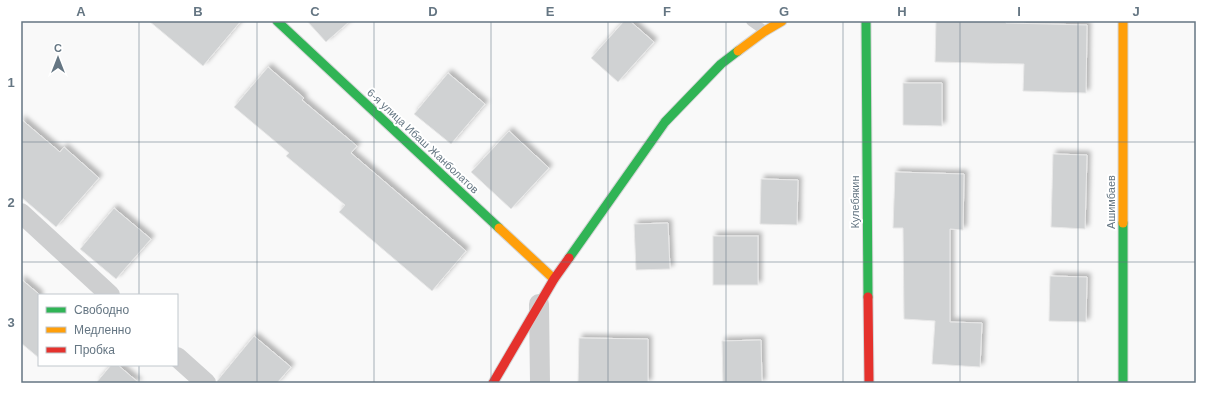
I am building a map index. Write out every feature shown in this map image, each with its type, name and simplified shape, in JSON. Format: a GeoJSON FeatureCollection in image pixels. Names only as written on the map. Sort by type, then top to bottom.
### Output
{"type":"FeatureCollection","features":[{"type":"Feature","properties":{"kind":"street","name":"6-я улица Ибаш Жанболатов"},"geometry":{"type":"LineString","coordinates":[[277,21],[554,279]]}},
{"type":"Feature","properties":{"kind":"street"},"geometry":{"type":"LineString","coordinates":[[493,383],[554,279],[665,122],[721,64],[765,31],[782,21]]}},
{"type":"Feature","properties":{"kind":"street","name":"Кулебякин"},"geometry":{"type":"LineString","coordinates":[[866,21],[869,383]]}},
{"type":"Feature","properties":{"kind":"street","name":"Ашимбаев"},"geometry":{"type":"LineString","coordinates":[[1123,21],[1123,383]]}},
{"type":"Feature","properties":{"kind":"street"},"geometry":{"type":"LineString","coordinates":[[21,213],[109,294]]}},
{"type":"Feature","properties":{"kind":"street"},"geometry":{"type":"LineString","coordinates":[[539,304],[540,383]]}},
{"type":"Feature","properties":{"kind":"street"},"geometry":{"type":"LineString","coordinates":[[178,358],[206,383]]}},
{"type":"Feature","properties":{"kind":"lane"},"geometry":{"type":"LineString","coordinates":[[751,21],[765,31]]}},
{"type":"Feature","properties":{"kind":"building"},"geometry":{"type":"Polygon","coordinates":[[[149,21],[241,21],[203,66],[149,21]]]}},
{"type":"Feature","properties":{"kind":"building"},"geometry":{"type":"Polygon","coordinates":[[[307,21],[350,21],[326,42],[307,21]]]}},
{"type":"Feature","properties":{"kind":"building"},"geometry":{"type":"Polygon","coordinates":[[[624,21],[630,21],[654,42],[618,82],[591,58],[624,21]]]}},
{"type":"Feature","properties":{"kind":"building"},"geometry":{"type":"Polygon","coordinates":[[[936,21],[1006,21],[1006,23],[1087,25],[1086,93],[1023,91],[1024,64],[935,62],[936,21]]]}},
{"type":"Feature","properties":{"kind":"building"},"geometry":{"type":"Polygon","coordinates":[[[268,67],[304,98],[302,100],[357,146],[351,153],[466,251],[432,291],[339,212],[345,205],[286,156],[289,153],[234,107],[268,67]]]}},
{"type":"Feature","properties":{"kind":"building"},"geometry":{"type":"Polygon","coordinates":[[[448,73],[485,104],[451,144],[414,114],[448,73]]]}},
{"type":"Feature","properties":{"kind":"building"},"geometry":{"type":"Polygon","coordinates":[[[903,83],[942,83],[942,126],[903,125],[903,83]]]}},
{"type":"Feature","properties":{"kind":"building"},"geometry":{"type":"Polygon","coordinates":[[[21,119],[60,152],[64,147],[99,178],[56,227],[21,197],[21,119]]]}},
{"type":"Feature","properties":{"kind":"building"},"geometry":{"type":"Polygon","coordinates":[[[509,131],[549,168],[511,209],[471,172],[509,131]]]}},
{"type":"Feature","properties":{"kind":"building"},"geometry":{"type":"Polygon","coordinates":[[[1053,154],[1087,155],[1085,229],[1051,227],[1053,154]]]}},
{"type":"Feature","properties":{"kind":"building"},"geometry":{"type":"Polygon","coordinates":[[[895,172],[964,174],[963,230],[950,229],[950,322],[982,323],[980,367],[932,364],[935,321],[904,319],[903,228],[893,228],[895,172]]]}},
{"type":"Feature","properties":{"kind":"building"},"geometry":{"type":"Polygon","coordinates":[[[761,179],[798,180],[797,225],[760,224],[761,179]]]}},
{"type":"Feature","properties":{"kind":"building"},"geometry":{"type":"Polygon","coordinates":[[[114,208],[151,239],[116,279],[80,249],[114,208]]]}},
{"type":"Feature","properties":{"kind":"building"},"geometry":{"type":"Polygon","coordinates":[[[668,223],[670,269],[636,270],[634,224],[668,223]]]}},
{"type":"Feature","properties":{"kind":"building"},"geometry":{"type":"Polygon","coordinates":[[[713,236],[758,236],[758,285],[713,285],[713,236]]]}},
{"type":"Feature","properties":{"kind":"building"},"geometry":{"type":"Polygon","coordinates":[[[1050,276],[1087,277],[1086,322],[1049,321],[1050,276]]]}},
{"type":"Feature","properties":{"kind":"building"},"geometry":{"type":"Polygon","coordinates":[[[21,279],[39,294],[38,357],[21,343],[21,279]]]}},
{"type":"Feature","properties":{"kind":"building"},"geometry":{"type":"Polygon","coordinates":[[[254,336],[291,367],[277,383],[217,383],[217,381],[254,336]]]}},
{"type":"Feature","properties":{"kind":"building"},"geometry":{"type":"Polygon","coordinates":[[[579,338],[648,339],[648,383],[578,383],[579,338]]]}},
{"type":"Feature","properties":{"kind":"building"},"geometry":{"type":"Polygon","coordinates":[[[761,340],[762,383],[723,383],[722,341],[761,340]]]}},
{"type":"Feature","properties":{"kind":"building"},"geometry":{"type":"Polygon","coordinates":[[[110,366],[119,366],[139,383],[96,383],[110,366]]]}},
{"type":"Feature","properties":{"kind":"traffic: fast"},"geometry":{"type":"LineString","coordinates":[[277,21],[499,228]]}},
{"type":"Feature","properties":{"kind":"traffic: fast"},"geometry":{"type":"LineString","coordinates":[[866,21],[868,297]]}},
{"type":"Feature","properties":{"kind":"traffic: fast"},"geometry":{"type":"LineString","coordinates":[[569,258],[665,122],[721,64],[738,51]]}},
{"type":"Feature","properties":{"kind":"traffic: fast"},"geometry":{"type":"LineString","coordinates":[[1123,223],[1123,383]]}},
{"type":"Feature","properties":{"kind":"traffic: slow"},"geometry":{"type":"LineString","coordinates":[[738,51],[765,31],[782,21]]}},
{"type":"Feature","properties":{"kind":"traffic: slow"},"geometry":{"type":"LineString","coordinates":[[1123,21],[1123,223]]}},
{"type":"Feature","properties":{"kind":"traffic: slow"},"geometry":{"type":"LineString","coordinates":[[499,228],[554,279]]}},
{"type":"Feature","properties":{"kind":"traffic: jam"},"geometry":{"type":"LineString","coordinates":[[493,383],[554,279],[569,258]]}},
{"type":"Feature","properties":{"kind":"traffic: jam"},"geometry":{"type":"LineString","coordinates":[[868,297],[869,383]]}}]}
